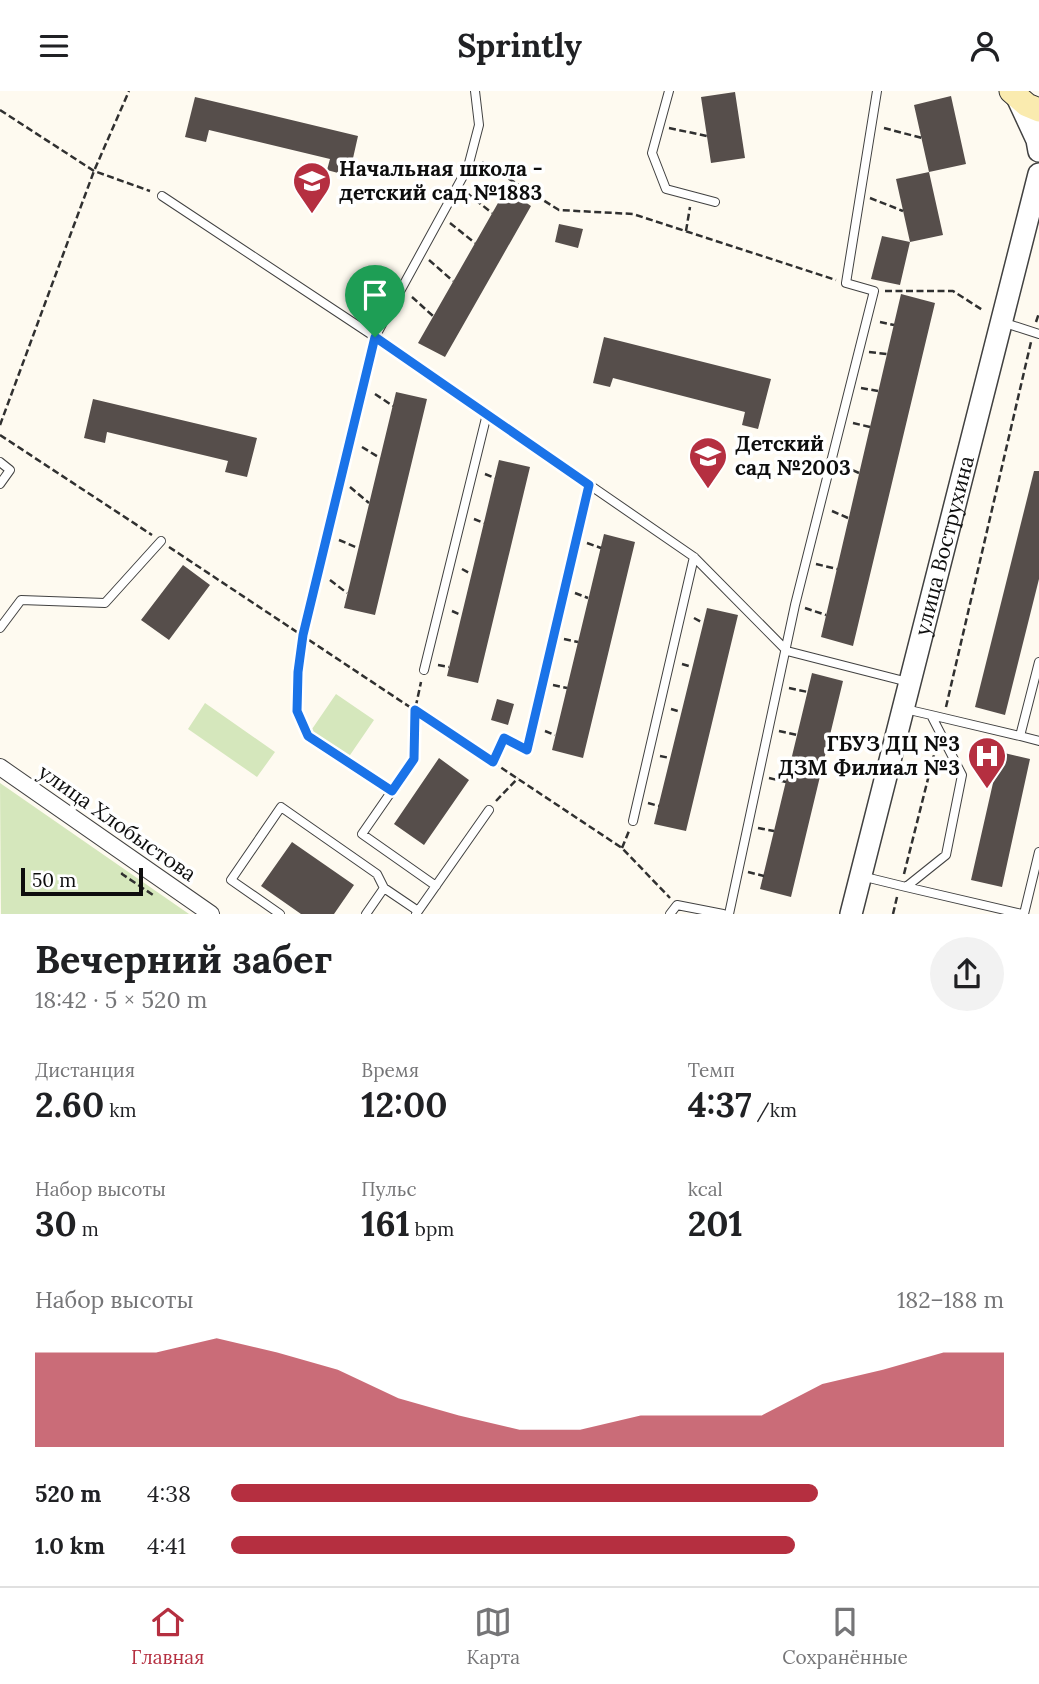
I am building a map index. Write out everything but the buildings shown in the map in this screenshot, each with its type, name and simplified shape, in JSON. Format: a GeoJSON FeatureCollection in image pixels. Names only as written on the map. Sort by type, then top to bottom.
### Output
{"type":"FeatureCollection","features":[{"type":"Feature","properties":{"kind":"main road"},"geometry":{"type":"LineString","coordinates":[[1014,94],[1027,105],[1039,110]]}},
{"type":"Feature","properties":{"kind":"street"},"geometry":{"type":"LineString","coordinates":[[1014,94],[1037,140],[1039,151]]}},
{"type":"Feature","properties":{"kind":"street","name":"улица Вострухина"},"geometry":{"type":"LineString","coordinates":[[851,914],[911,683],[994,318],[1039,177]]}},
{"type":"Feature","properties":{"kind":"street","name":"улица Хлобыстова"},"geometry":{"type":"LineString","coordinates":[[0,767],[211,914]]}},
{"type":"Feature","properties":{"kind":"lane"},"geometry":{"type":"LineString","coordinates":[[315,587],[375,337],[468,167],[479,125],[475,91]]}},
{"type":"Feature","properties":{"kind":"lane"},"geometry":{"type":"LineString","coordinates":[[669,91],[652,153],[666,189],[715,202]]}},
{"type":"Feature","properties":{"kind":"lane"},"geometry":{"type":"LineString","coordinates":[[729,914],[796,605],[874,291],[846,283],[877,91]]}},
{"type":"Feature","properties":{"kind":"lane"},"geometry":{"type":"LineString","coordinates":[[162,196],[375,337],[694,557],[787,651],[911,683]]}},
{"type":"Feature","properties":{"kind":"lane"},"geometry":{"type":"LineString","coordinates":[[994,318],[1036,333]]}},
{"type":"Feature","properties":{"kind":"lane"},"geometry":{"type":"LineString","coordinates":[[424,670],[487,414]]}},
{"type":"Feature","properties":{"kind":"lane"},"geometry":{"type":"LineString","coordinates":[[0,462],[10,470],[0,484]]}},
{"type":"Feature","properties":{"kind":"lane"},"geometry":{"type":"LineString","coordinates":[[527,750],[589,485]]}},
{"type":"Feature","properties":{"kind":"lane"},"geometry":{"type":"LineString","coordinates":[[0,628],[21,600],[105,603],[161,541]]}},
{"type":"Feature","properties":{"kind":"lane"},"geometry":{"type":"LineString","coordinates":[[633,821],[694,557]]}},
{"type":"Feature","properties":{"kind":"lane"},"geometry":{"type":"LineString","coordinates":[[1020,736],[1039,662]]}},
{"type":"Feature","properties":{"kind":"lane"},"geometry":{"type":"LineString","coordinates":[[904,708],[1039,741]]}},
{"type":"Feature","properties":{"kind":"lane"},"geometry":{"type":"LineString","coordinates":[[903,886],[946,855],[962,775],[931,715]]}},
{"type":"Feature","properties":{"kind":"lane"},"geometry":{"type":"LineString","coordinates":[[414,759],[362,834],[436,885]]}},
{"type":"Feature","properties":{"kind":"lane"},"geometry":{"type":"LineString","coordinates":[[280,914],[230,880],[281,807],[377,874],[384,888],[417,912],[489,810]]}},
{"type":"Feature","properties":{"kind":"lane"},"geometry":{"type":"LineString","coordinates":[[861,876],[1023,914],[1039,852]]}},
{"type":"Feature","properties":{"kind":"lane"},"geometry":{"type":"LineString","coordinates":[[366,914],[384,888]]}},
{"type":"Feature","properties":{"kind":"lane"},"geometry":{"type":"LineString","coordinates":[[670,914],[677,905],[723,914]]}},
{"type":"Feature","properties":{"kind":"path"},"geometry":{"type":"LineString","coordinates":[[0,425],[94,171],[129,91]]}},
{"type":"Feature","properties":{"kind":"path"},"geometry":{"type":"LineString","coordinates":[[0,110],[94,171],[162,196]]}},
{"type":"Feature","properties":{"kind":"path"},"geometry":{"type":"LineString","coordinates":[[872,125],[922,138]]}},
{"type":"Feature","properties":{"kind":"path"},"geometry":{"type":"LineString","coordinates":[[659,127],[707,136]]}},
{"type":"Feature","properties":{"kind":"path"},"geometry":{"type":"LineString","coordinates":[[471,155],[559,210],[633,214],[846,283]]}},
{"type":"Feature","properties":{"kind":"path"},"geometry":{"type":"LineString","coordinates":[[457,185],[492,213]]}},
{"type":"Feature","properties":{"kind":"path"},"geometry":{"type":"LineString","coordinates":[[860,194],[903,211]]}},
{"type":"Feature","properties":{"kind":"path"},"geometry":{"type":"LineString","coordinates":[[686,231],[691,196]]}},
{"type":"Feature","properties":{"kind":"path"},"geometry":{"type":"LineString","coordinates":[[441,215],[475,243]]}},
{"type":"Feature","properties":{"kind":"path"},"geometry":{"type":"LineString","coordinates":[[421,253],[453,281]]}},
{"type":"Feature","properties":{"kind":"path"},"geometry":{"type":"LineString","coordinates":[[402,288],[433,316]]}},
{"type":"Feature","properties":{"kind":"path"},"geometry":{"type":"LineString","coordinates":[[874,291],[953,291],[994,318]]}},
{"type":"Feature","properties":{"kind":"path"},"geometry":{"type":"LineString","coordinates":[[944,718],[1039,313]]}},
{"type":"Feature","properties":{"kind":"path"},"geometry":{"type":"LineString","coordinates":[[867,320],[894,325]]}},
{"type":"Feature","properties":{"kind":"path"},"geometry":{"type":"LineString","coordinates":[[859,351],[887,354]]}},
{"type":"Feature","properties":{"kind":"path"},"geometry":{"type":"LineString","coordinates":[[363,386],[393,406]]}},
{"type":"Feature","properties":{"kind":"path"},"geometry":{"type":"LineString","coordinates":[[850,386],[878,391]]}},
{"type":"Feature","properties":{"kind":"path"},"geometry":{"type":"LineString","coordinates":[[842,420],[870,427]]}},
{"type":"Feature","properties":{"kind":"path"},"geometry":{"type":"LineString","coordinates":[[0,435],[622,848],[677,905]]}},
{"type":"Feature","properties":{"kind":"path"},"geometry":{"type":"LineString","coordinates":[[350,439],[380,458]]}},
{"type":"Feature","properties":{"kind":"path"},"geometry":{"type":"LineString","coordinates":[[831,461],[859,473]]}},
{"type":"Feature","properties":{"kind":"path"},"geometry":{"type":"LineString","coordinates":[[341,480],[369,503]]}},
{"type":"Feature","properties":{"kind":"path"},"geometry":{"type":"LineString","coordinates":[[820,506],[848,518]]}},
{"type":"Feature","properties":{"kind":"path"},"geometry":{"type":"LineString","coordinates":[[327,535],[358,548]]}},
{"type":"Feature","properties":{"kind":"path"},"geometry":{"type":"LineString","coordinates":[[807,561],[836,569]]}},
{"type":"Feature","properties":{"kind":"path"},"geometry":{"type":"LineString","coordinates":[[318,572],[347,593]]}},
{"type":"Feature","properties":{"kind":"path"},"geometry":{"type":"LineString","coordinates":[[315,587],[303,635],[297,711],[308,736],[392,791]]}},
{"type":"Feature","properties":{"kind":"path"},"geometry":{"type":"LineString","coordinates":[[796,605],[826,615]]}},
{"type":"Feature","properties":{"kind":"path"},"geometry":{"type":"LineString","coordinates":[[414,759],[415,710],[424,670]]}},
{"type":"Feature","properties":{"kind":"path"},"geometry":{"type":"LineString","coordinates":[[779,685],[808,692]]}},
{"type":"Feature","properties":{"kind":"path"},"geometry":{"type":"LineString","coordinates":[[769,729],[797,735]]}},
{"type":"Feature","properties":{"kind":"path"},"geometry":{"type":"LineString","coordinates":[[893,914],[903,886],[940,733]]}},
{"type":"Feature","properties":{"kind":"path"},"geometry":{"type":"LineString","coordinates":[[493,762],[504,738],[527,750]]}},
{"type":"Feature","properties":{"kind":"path"},"geometry":{"type":"LineString","coordinates":[[759,776],[786,782]]}},
{"type":"Feature","properties":{"kind":"path"},"geometry":{"type":"LineString","coordinates":[[489,810],[517,778]]}},
{"type":"Feature","properties":{"kind":"path"},"geometry":{"type":"LineString","coordinates":[[622,848],[633,821]]}},
{"type":"Feature","properties":{"kind":"green space"},"geometry":{"type":"Polygon","coordinates":[[[336,694],[374,720],[348,758],[310,732],[336,694]]]}},
{"type":"Feature","properties":{"kind":"green space"},"geometry":{"type":"Polygon","coordinates":[[[205,703],[275,752],[257,777],[188,729],[205,703]]]}},
{"type":"Feature","properties":{"kind":"green space"},"geometry":{"type":"Polygon","coordinates":[[[0,783],[189,914],[1,914],[0,783]]]}},
{"type":"Feature","properties":{"kind":"place","name":"Начальная школа - детский сад №1883"},"geometry":{"type":"Point","coordinates":[312,215]}},
{"type":"Feature","properties":{"kind":"place","name":"Детский сад №2003"},"geometry":{"type":"Point","coordinates":[708,490]}},
{"type":"Feature","properties":{"kind":"place","name":"ГБУЗ ДЦ №3 ДЗМ Филиал №3"},"geometry":{"type":"Point","coordinates":[987,790]}},
{"type":"Feature","properties":{"kind":"route"},"geometry":{"type":"LineString","coordinates":[[375,337],[589,485],[527,750],[504,738],[493,762],[415,710],[414,759],[392,791],[308,736],[297,711],[303,635],[375,337]]}}]}
